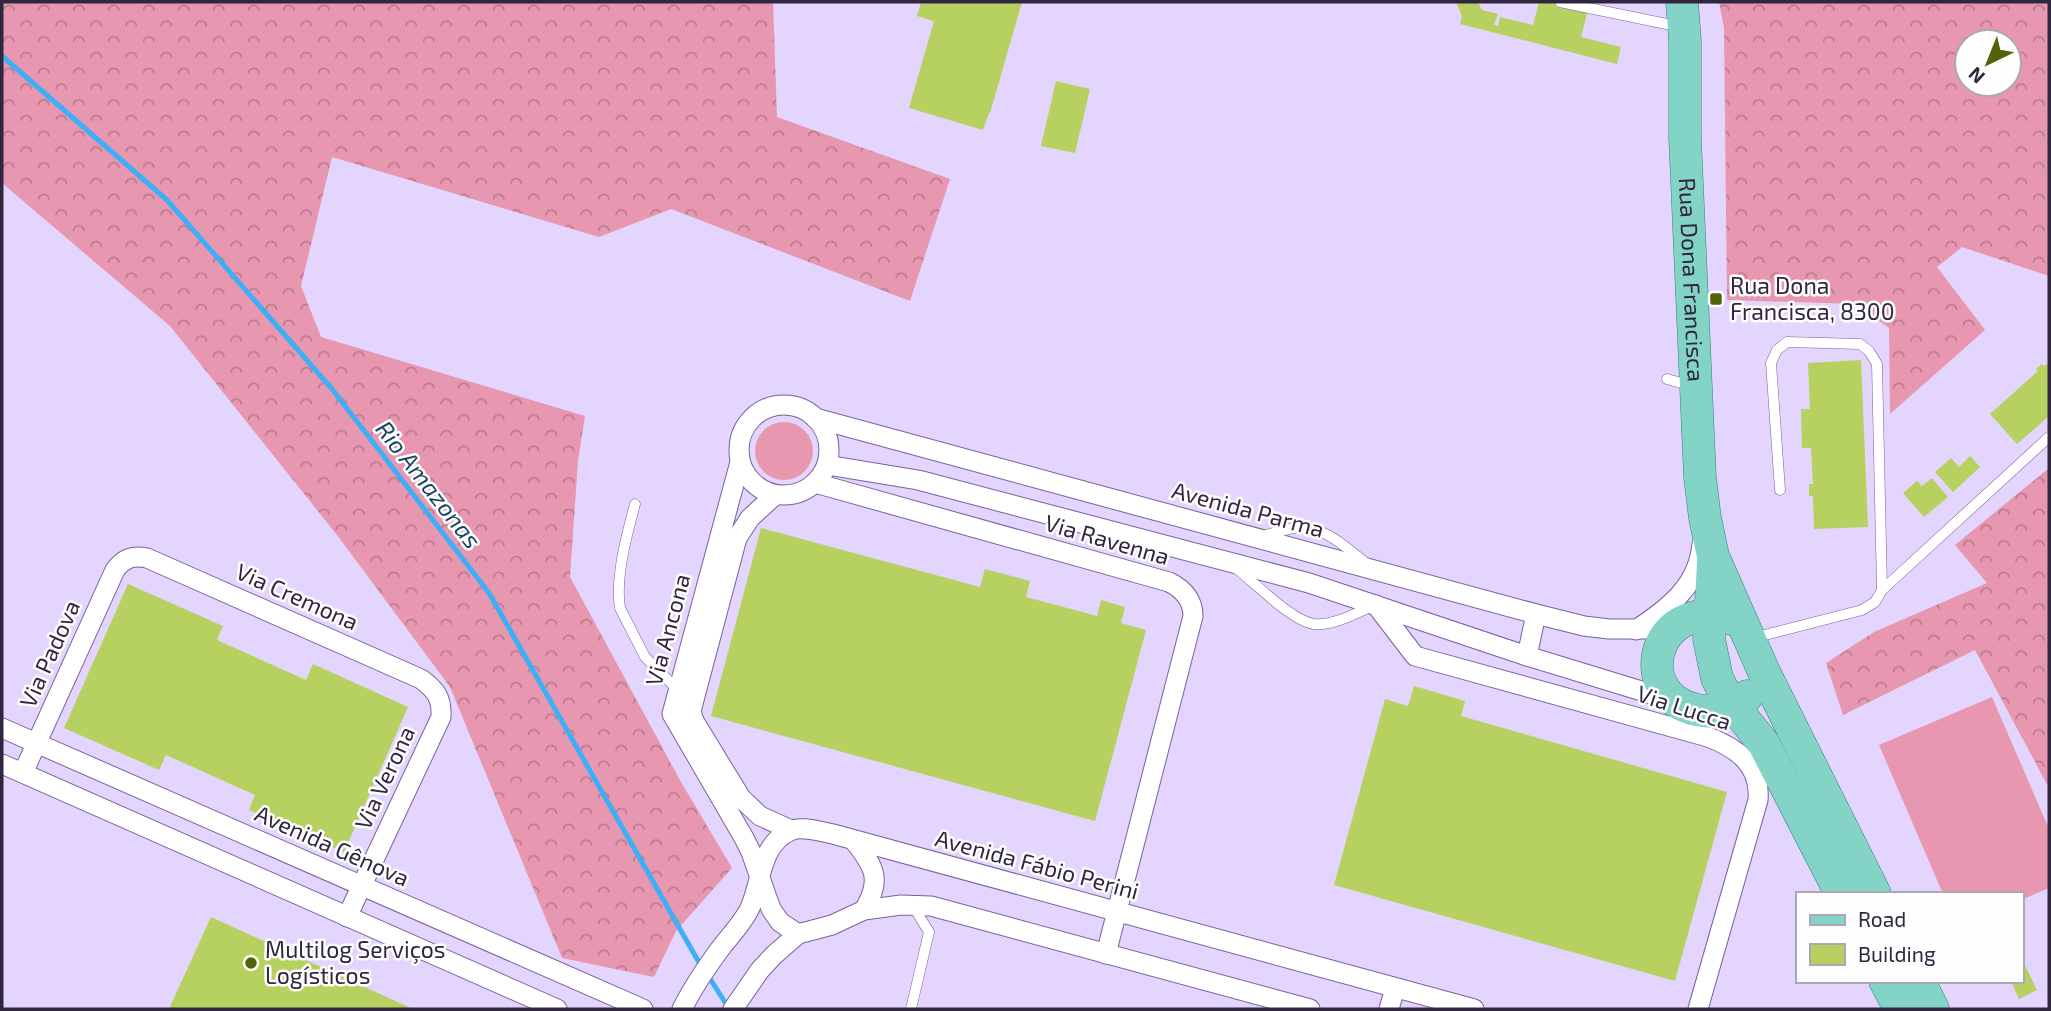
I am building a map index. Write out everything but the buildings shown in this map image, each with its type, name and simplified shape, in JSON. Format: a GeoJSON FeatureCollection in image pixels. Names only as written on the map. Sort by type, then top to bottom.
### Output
{"type":"FeatureCollection","features":[{"type":"Feature","properties":{"kind":"main road","name":"Rua Dona Francisca"},"geometry":{"type":"LineString","coordinates":[[1684,15],[1681,383],[1713,556],[1765,672],[1874,892]]}},
{"type":"Feature","properties":{"kind":"main road","name":"Rua Dona Francisca"},"geometry":{"type":"LineString","coordinates":[[1713,556],[1709,639],[1717,678],[1727,698],[1764,744],[1840,892]]}},
{"type":"Feature","properties":{"kind":"main road"},"geometry":{"type":"LineString","coordinates":[[1746,631],[1709,615],[1683,620],[1670,629],[1660,648],[1657,667],[1661,683],[1671,699],[1684,706],[1718,713],[1735,709],[1765,672]]}},
{"type":"Feature","properties":{"kind":"main road"},"geometry":{"type":"LineString","coordinates":[[1920,983],[1933,1009]]}},
{"type":"Feature","properties":{"kind":"street"},"geometry":{"type":"LineString","coordinates":[[792,405],[816,418],[828,439],[829,452],[827,465],[815,483],[803,491],[775,495],[753,483],[740,462],[738,449],[747,424],[755,415],[766,408],[792,405]]}},
{"type":"Feature","properties":{"kind":"street","name":"Avenida Parma"},"geometry":{"type":"LineString","coordinates":[[816,418],[1584,626],[1635,631],[1670,629]]}},
{"type":"Feature","properties":{"kind":"street","name":"Via Ancona"},"geometry":{"type":"LineString","coordinates":[[740,462],[672,709],[674,719],[744,838],[760,876]]}},
{"type":"Feature","properties":{"kind":"street"},"geometry":{"type":"LineString","coordinates":[[827,465],[918,480],[1308,583],[1527,656],[1671,699]]}},
{"type":"Feature","properties":{"kind":"street","name":"Via Ravenna"},"geometry":{"type":"LineString","coordinates":[[815,483],[1168,582],[1177,586],[1189,600],[1193,616],[1106,954]]}},
{"type":"Feature","properties":{"kind":"street","name":"Via Ancona"},"geometry":{"type":"LineString","coordinates":[[775,495],[742,527],[737,538],[691,711],[694,721],[741,798],[760,816],[791,830]]}},
{"type":"Feature","properties":{"kind":"street"},"geometry":{"type":"LineString","coordinates":[[1635,631],[1667,607],[1694,577],[1700,559],[1705,518]]}},
{"type":"Feature","properties":{"kind":"street","name":"Via Cremona"},"geometry":{"type":"LineString","coordinates":[[128,558],[147,558],[409,673],[432,687],[439,696]]}},
{"type":"Feature","properties":{"kind":"street","name":"Via Padova"},"geometry":{"type":"LineString","coordinates":[[23,774],[115,570],[128,558]]}},
{"type":"Feature","properties":{"kind":"street"},"geometry":{"type":"LineString","coordinates":[[1374,570],[1376,605]]}},
{"type":"Feature","properties":{"kind":"street","name":"Via Lucca"},"geometry":{"type":"LineString","coordinates":[[1376,605],[1415,656],[1707,737],[1735,750],[1748,762],[1756,773],[1758,800],[1698,1009]]}},
{"type":"Feature","properties":{"kind":"street"},"geometry":{"type":"LineString","coordinates":[[1527,656],[1536,614]]}},
{"type":"Feature","properties":{"kind":"street","name":"Via Verona"},"geometry":{"type":"LineString","coordinates":[[347,916],[441,717],[442,705],[439,696]]}},
{"type":"Feature","properties":{"kind":"street","name":"Avenida Gênova"},"geometry":{"type":"LineString","coordinates":[[2,727],[643,1009]]}},
{"type":"Feature","properties":{"kind":"street"},"geometry":{"type":"LineString","coordinates":[[2,764],[558,1009]]}},
{"type":"Feature","properties":{"kind":"street"},"geometry":{"type":"LineString","coordinates":[[682,1009],[711,962],[748,911],[769,849],[791,830]]}},
{"type":"Feature","properties":{"kind":"street","name":"Avenida Fábio Perini"},"geometry":{"type":"LineString","coordinates":[[791,830],[809,830],[854,841],[1475,1009]]}},
{"type":"Feature","properties":{"kind":"street"},"geometry":{"type":"LineString","coordinates":[[854,841],[872,868],[875,883],[872,897],[864,910]]}},
{"type":"Feature","properties":{"kind":"street"},"geometry":{"type":"LineString","coordinates":[[760,876],[771,909],[780,922],[798,934]]}},
{"type":"Feature","properties":{"kind":"street"},"geometry":{"type":"LineString","coordinates":[[735,1006],[767,963],[798,934],[832,925],[864,910],[913,905],[931,906],[1310,1009]]}},
{"type":"Feature","properties":{"kind":"street"},"geometry":{"type":"LineString","coordinates":[[1389,1009],[1395,988]]}},
{"type":"Feature","properties":{"kind":"lane"},"geometry":{"type":"LineString","coordinates":[[1560,2],[1684,15]]}},
{"type":"Feature","properties":{"kind":"lane"},"geometry":{"type":"LineString","coordinates":[[1780,490],[1770,363],[1777,350],[1787,342],[1860,344],[1877,364],[1882,590]]}},
{"type":"Feature","properties":{"kind":"lane"},"geometry":{"type":"LineString","coordinates":[[1746,631],[1863,610],[1875,602],[1882,590],[2049,437]]}},
{"type":"Feature","properties":{"kind":"lane"},"geometry":{"type":"LineString","coordinates":[[635,503],[623,550],[620,608],[645,657],[677,689]]}},
{"type":"Feature","properties":{"kind":"lane"},"geometry":{"type":"LineString","coordinates":[[1228,562],[1304,622],[1330,622],[1376,605]]}},
{"type":"Feature","properties":{"kind":"lane"},"geometry":{"type":"LineString","coordinates":[[911,1009],[929,932],[913,905]]}},
{"type":"Feature","properties":{"kind":"green space"},"geometry":{"type":"Polygon","coordinates":[[[2,2],[773,2],[777,117],[950,179],[910,301],[671,209],[599,237],[332,157],[301,286],[321,337],[585,416],[578,461],[570,577],[681,782],[732,868],[676,931],[654,977],[562,958],[450,687],[337,535],[170,326],[2,183],[2,2]]]}},
{"type":"Feature","properties":{"kind":"green space"},"geometry":{"type":"Polygon","coordinates":[[[1719,2],[2049,2],[2049,276],[1962,247],[1937,267],[1985,330],[1890,414],[1889,328],[1856,304],[1727,300],[1724,28],[1719,2]]]}},
{"type":"Feature","properties":{"kind":"green space"},"geometry":{"type":"Polygon","coordinates":[[[778,422],[790,422],[805,430],[813,445],[813,457],[805,472],[790,480],[778,480],[763,472],[755,457],[755,445],[763,430],[778,422]]]}},
{"type":"Feature","properties":{"kind":"green space"},"geometry":{"type":"Polygon","coordinates":[[[2049,468],[2049,788],[1975,650],[1843,715],[1826,663],[1874,632],[1987,583],[1955,545],[2049,468]]]}},
{"type":"Feature","properties":{"kind":"green space"},"geometry":{"type":"Polygon","coordinates":[[[1992,697],[2049,829],[2049,888],[2023,899],[2023,892],[1942,892],[1879,745],[1992,697]]]}},
{"type":"Feature","properties":{"kind":"waterway","name":"Rio Amazonas"},"geometry":{"type":"LineString","coordinates":[[2,56],[167,200],[332,389],[489,593],[701,966]]}},
{"type":"Feature","properties":{"kind":"waterway","name":"Rio Amazonas"},"geometry":{"type":"LineString","coordinates":[[707,974],[728,1007]]}},
{"type":"Feature","properties":{"kind":"place","name":"Rua Dona Francisca, 8300"},"geometry":{"type":"Point","coordinates":[1716,299]}},
{"type":"Feature","properties":{"kind":"place","name":"Multilog Serviços Logísticos"},"geometry":{"type":"Point","coordinates":[251,963]}}]}
